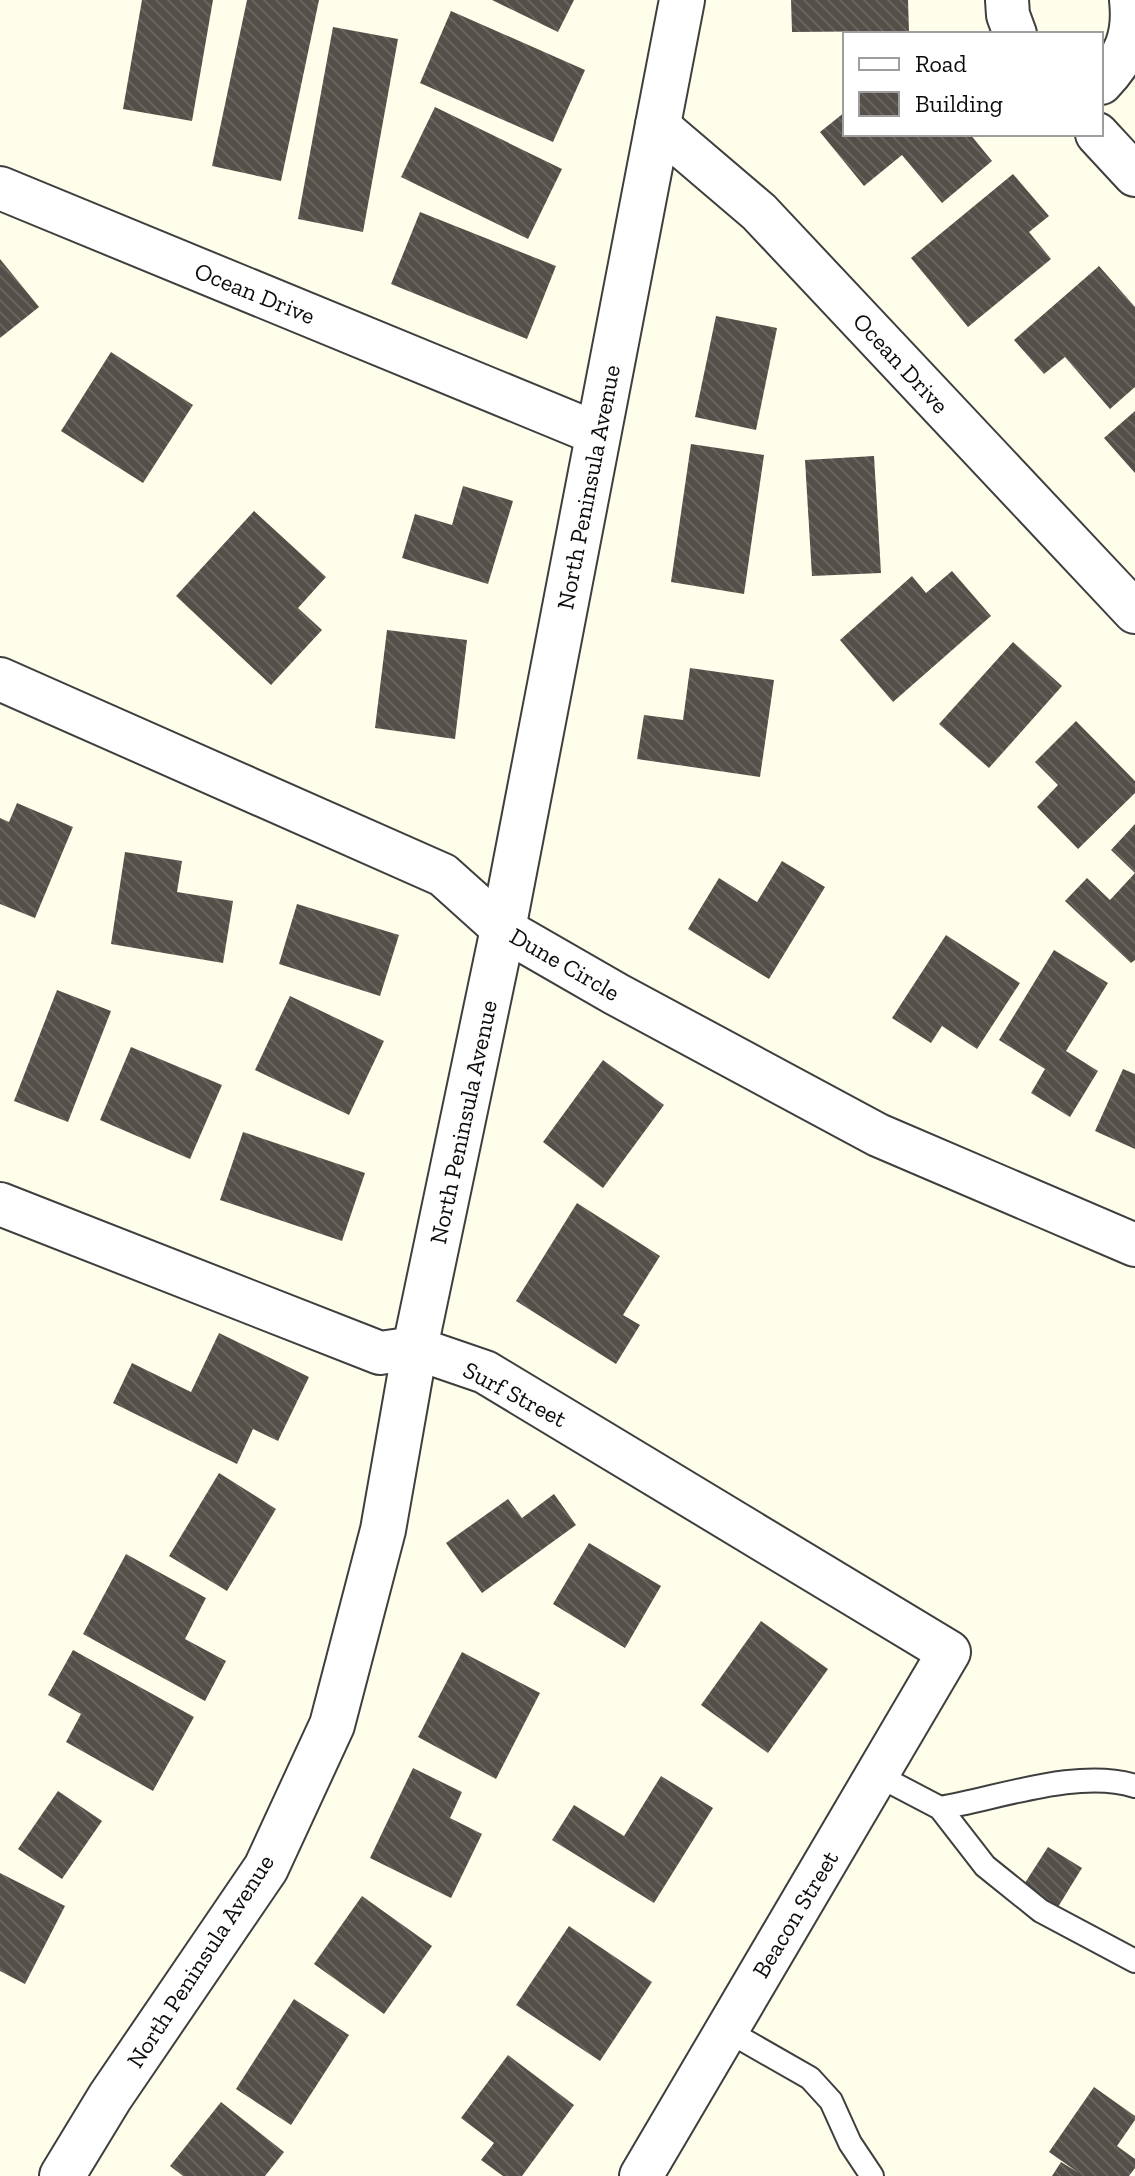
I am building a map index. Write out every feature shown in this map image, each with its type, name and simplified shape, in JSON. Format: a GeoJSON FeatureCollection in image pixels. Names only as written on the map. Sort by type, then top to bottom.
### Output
{"type":"FeatureCollection","features":[{"type":"Feature","properties":{"kind":"street","name":"North Peninsula Avenue"},"geometry":{"type":"LineString","coordinates":[[62,2176],[110,2097],[266,1868],[332,1725],[383,1530],[415,1348],[503,929],[682,0]]}},
{"type":"Feature","properties":{"kind":"street"},"geometry":{"type":"LineString","coordinates":[[1007,0],[1014,32]]}},
{"type":"Feature","properties":{"kind":"street"},"geometry":{"type":"LineString","coordinates":[[1103,81],[1125,54],[1130,34],[1131,0]]}},
{"type":"Feature","properties":{"kind":"street","name":"Ocean Drive"},"geometry":{"type":"LineString","coordinates":[[657,125],[759,212],[1135,612]]}},
{"type":"Feature","properties":{"kind":"street"},"geometry":{"type":"LineString","coordinates":[[1099,136],[1135,175]]}},
{"type":"Feature","properties":{"kind":"street","name":"Ocean Drive"},"geometry":{"type":"LineString","coordinates":[[0,188],[598,434]]}},
{"type":"Feature","properties":{"kind":"street","name":"Dune Circle"},"geometry":{"type":"LineString","coordinates":[[0,679],[443,875],[503,929],[616,994],[878,1135],[1135,1245]]}},
{"type":"Feature","properties":{"kind":"street","name":"Surf Street"},"geometry":{"type":"LineString","coordinates":[[0,1204],[380,1353],[415,1348],[485,1372],[949,1652]]}},
{"type":"Feature","properties":{"kind":"street","name":"Beacon Street"},"geometry":{"type":"LineString","coordinates":[[641,2176],[949,1652]]}},
{"type":"Feature","properties":{"kind":"lane"},"geometry":{"type":"LineString","coordinates":[[877,1775],[940,1808],[985,1866],[1041,1911],[1135,1961]]}},
{"type":"Feature","properties":{"kind":"lane"},"geometry":{"type":"LineString","coordinates":[[940,1808],[1087,1779],[1116,1780],[1135,1786]]}},
{"type":"Feature","properties":{"kind":"lane"},"geometry":{"type":"LineString","coordinates":[[726,2030],[810,2078],[831,2101],[850,2143],[872,2176]]}},
{"type":"Feature","properties":{"kind":"building"},"geometry":{"type":"Polygon","coordinates":[[[142,0],[213,0],[192,121],[123,109],[142,0]]]}},
{"type":"Feature","properties":{"kind":"building"},"geometry":{"type":"Polygon","coordinates":[[[247,0],[319,0],[281,181],[212,166],[247,0]]]}},
{"type":"Feature","properties":{"kind":"building"},"geometry":{"type":"Polygon","coordinates":[[[492,0],[574,0],[558,32],[492,0]]]}},
{"type":"Feature","properties":{"kind":"building"},"geometry":{"type":"Polygon","coordinates":[[[791,0],[908,0],[909,31],[792,32],[791,0]]]}},
{"type":"Feature","properties":{"kind":"building"},"geometry":{"type":"Polygon","coordinates":[[[451,11],[585,70],[553,142],[420,83],[451,11]]]}},
{"type":"Feature","properties":{"kind":"building"},"geometry":{"type":"Polygon","coordinates":[[[333,27],[398,39],[363,232],[298,219],[333,27]]]}},
{"type":"Feature","properties":{"kind":"building"},"geometry":{"type":"Polygon","coordinates":[[[435,107],[562,169],[528,239],[401,177],[435,107]]]}},
{"type":"Feature","properties":{"kind":"building"},"geometry":{"type":"Polygon","coordinates":[[[843,114],[843,136],[972,136],[992,161],[942,203],[902,155],[864,186],[820,132],[843,114]]]}},
{"type":"Feature","properties":{"kind":"building"},"geometry":{"type":"Polygon","coordinates":[[[1013,174],[1049,216],[1029,232],[1051,259],[968,327],[911,258],[1013,174]]]}},
{"type":"Feature","properties":{"kind":"building"},"geometry":{"type":"Polygon","coordinates":[[[420,212],[556,266],[527,339],[391,284],[420,212]]]}},
{"type":"Feature","properties":{"kind":"building"},"geometry":{"type":"Polygon","coordinates":[[[0,259],[39,307],[0,338],[0,259]]]}},
{"type":"Feature","properties":{"kind":"building"},"geometry":{"type":"Polygon","coordinates":[[[1099,266],[1135,307],[1135,387],[1110,409],[1065,357],[1044,374],[1014,340],[1099,266]]]}},
{"type":"Feature","properties":{"kind":"building"},"geometry":{"type":"Polygon","coordinates":[[[716,316],[777,328],[756,430],[695,417],[716,316]]]}},
{"type":"Feature","properties":{"kind":"building"},"geometry":{"type":"Polygon","coordinates":[[[111,352],[193,405],[143,483],[61,431],[111,352]]]}},
{"type":"Feature","properties":{"kind":"building"},"geometry":{"type":"Polygon","coordinates":[[[1135,411],[1135,473],[1104,438],[1135,411]]]}},
{"type":"Feature","properties":{"kind":"building"},"geometry":{"type":"Polygon","coordinates":[[[691,444],[764,455],[744,594],[671,582],[691,444]]]}},
{"type":"Feature","properties":{"kind":"building"},"geometry":{"type":"Polygon","coordinates":[[[874,456],[881,573],[812,576],[805,460],[874,456]]]}},
{"type":"Feature","properties":{"kind":"building"},"geometry":{"type":"Polygon","coordinates":[[[463,486],[513,501],[488,584],[402,558],[415,514],[452,525],[463,486]]]}},
{"type":"Feature","properties":{"kind":"building"},"geometry":{"type":"Polygon","coordinates":[[[254,511],[326,577],[298,608],[322,630],[271,685],[176,596],[254,511]]]}},
{"type":"Feature","properties":{"kind":"building"},"geometry":{"type":"Polygon","coordinates":[[[952,571],[991,616],[893,702],[840,640],[912,576],[926,593],[952,571]]]}},
{"type":"Feature","properties":{"kind":"building"},"geometry":{"type":"Polygon","coordinates":[[[387,630],[467,640],[455,739],[375,728],[387,630]]]}},
{"type":"Feature","properties":{"kind":"building"},"geometry":{"type":"Polygon","coordinates":[[[1013,642],[1062,686],[989,768],[939,724],[1013,642]]]}},
{"type":"Feature","properties":{"kind":"building"},"geometry":{"type":"Polygon","coordinates":[[[690,668],[774,680],[760,777],[637,759],[644,715],[683,720],[690,668]]]}},
{"type":"Feature","properties":{"kind":"building"},"geometry":{"type":"Polygon","coordinates":[[[1076,721],[1135,781],[1135,793],[1078,849],[1037,807],[1058,785],[1035,762],[1076,721]]]}},
{"type":"Feature","properties":{"kind":"building"},"geometry":{"type":"Polygon","coordinates":[[[17,803],[73,827],[35,918],[0,904],[0,818],[9,822],[17,803]]]}},
{"type":"Feature","properties":{"kind":"building"},"geometry":{"type":"Polygon","coordinates":[[[1135,824],[1135,873],[1111,850],[1135,824]]]}},
{"type":"Feature","properties":{"kind":"building"},"geometry":{"type":"Polygon","coordinates":[[[125,852],[182,861],[177,892],[233,901],[223,963],[111,944],[125,852]]]}},
{"type":"Feature","properties":{"kind":"building"},"geometry":{"type":"Polygon","coordinates":[[[782,861],[825,887],[769,979],[688,929],[719,878],[757,902],[782,861]]]}},
{"type":"Feature","properties":{"kind":"building"},"geometry":{"type":"Polygon","coordinates":[[[1135,873],[1135,960],[1131,963],[1065,901],[1087,878],[1110,900],[1135,873]]]}},
{"type":"Feature","properties":{"kind":"building"},"geometry":{"type":"Polygon","coordinates":[[[297,904],[399,935],[380,996],[279,964],[297,904]]]}},
{"type":"Feature","properties":{"kind":"building"},"geometry":{"type":"Polygon","coordinates":[[[946,935],[1020,983],[977,1049],[942,1026],[931,1043],[892,1018],[946,935]]]}},
{"type":"Feature","properties":{"kind":"building"},"geometry":{"type":"Polygon","coordinates":[[[1054,950],[1108,983],[1066,1051],[1098,1071],[1070,1117],[1031,1093],[1045,1069],[999,1040],[1054,950]]]}},
{"type":"Feature","properties":{"kind":"building"},"geometry":{"type":"Polygon","coordinates":[[[57,990],[111,1011],[68,1122],[14,1101],[57,990]]]}},
{"type":"Feature","properties":{"kind":"building"},"geometry":{"type":"Polygon","coordinates":[[[290,996],[384,1041],[349,1115],[255,1070],[290,996]]]}},
{"type":"Feature","properties":{"kind":"building"},"geometry":{"type":"Polygon","coordinates":[[[131,1047],[222,1085],[190,1159],[100,1120],[131,1047]]]}},
{"type":"Feature","properties":{"kind":"building"},"geometry":{"type":"Polygon","coordinates":[[[603,1060],[664,1105],[603,1188],[543,1142],[603,1060]]]}},
{"type":"Feature","properties":{"kind":"building"},"geometry":{"type":"Polygon","coordinates":[[[1123,1069],[1135,1074],[1135,1149],[1095,1131],[1123,1069]]]}},
{"type":"Feature","properties":{"kind":"building"},"geometry":{"type":"Polygon","coordinates":[[[243,1132],[365,1173],[342,1241],[220,1200],[243,1132]]]}},
{"type":"Feature","properties":{"kind":"building"},"geometry":{"type":"Polygon","coordinates":[[[577,1203],[660,1256],[623,1315],[640,1325],[616,1364],[516,1301],[577,1203]]]}},
{"type":"Feature","properties":{"kind":"building"},"geometry":{"type":"Polygon","coordinates":[[[219,1333],[309,1377],[278,1441],[253,1429],[237,1464],[113,1403],[132,1363],[191,1392],[219,1333]]]}},
{"type":"Feature","properties":{"kind":"building"},"geometry":{"type":"Polygon","coordinates":[[[219,1473],[276,1509],[227,1591],[169,1556],[219,1473]]]}},
{"type":"Feature","properties":{"kind":"building"},"geometry":{"type":"Polygon","coordinates":[[[554,1494],[576,1525],[482,1593],[446,1543],[508,1499],[522,1518],[554,1494]]]}},
{"type":"Feature","properties":{"kind":"building"},"geometry":{"type":"Polygon","coordinates":[[[589,1543],[661,1586],[625,1648],[553,1604],[589,1543]]]}},
{"type":"Feature","properties":{"kind":"building"},"geometry":{"type":"Polygon","coordinates":[[[126,1554],[206,1598],[185,1639],[226,1661],[205,1701],[83,1634],[126,1554]]]}},
{"type":"Feature","properties":{"kind":"building"},"geometry":{"type":"Polygon","coordinates":[[[761,1621],[828,1669],[768,1753],[701,1705],[761,1621]]]}},
{"type":"Feature","properties":{"kind":"building"},"geometry":{"type":"Polygon","coordinates":[[[73,1650],[194,1717],[153,1791],[66,1742],[81,1714],[48,1695],[73,1650]]]}},
{"type":"Feature","properties":{"kind":"building"},"geometry":{"type":"Polygon","coordinates":[[[462,1652],[540,1693],[496,1779],[418,1737],[462,1652]]]}},
{"type":"Feature","properties":{"kind":"building"},"geometry":{"type":"Polygon","coordinates":[[[413,1768],[462,1792],[450,1818],[482,1834],[451,1898],[370,1858],[413,1768]]]}},
{"type":"Feature","properties":{"kind":"building"},"geometry":{"type":"Polygon","coordinates":[[[661,1776],[713,1808],[654,1903],[552,1840],[574,1805],[624,1836],[661,1776]]]}},
{"type":"Feature","properties":{"kind":"building"},"geometry":{"type":"Polygon","coordinates":[[[58,1791],[102,1821],[62,1879],[18,1849],[58,1791]]]}},
{"type":"Feature","properties":{"kind":"building"},"geometry":{"type":"Polygon","coordinates":[[[1048,1847],[1082,1868],[1058,1907],[1023,1886],[1048,1847]]]}},
{"type":"Feature","properties":{"kind":"building"},"geometry":{"type":"Polygon","coordinates":[[[0,1873],[65,1906],[25,1984],[0,1971],[0,1873]]]}},
{"type":"Feature","properties":{"kind":"building"},"geometry":{"type":"Polygon","coordinates":[[[362,1896],[432,1946],[384,2014],[314,1964],[362,1896]]]}},
{"type":"Feature","properties":{"kind":"building"},"geometry":{"type":"Polygon","coordinates":[[[569,1926],[652,1982],[600,2061],[516,2005],[569,1926]]]}},
{"type":"Feature","properties":{"kind":"building"},"geometry":{"type":"Polygon","coordinates":[[[294,1999],[349,2035],[291,2125],[236,2089],[294,1999]]]}},
{"type":"Feature","properties":{"kind":"building"},"geometry":{"type":"Polygon","coordinates":[[[508,2055],[574,2105],[522,2176],[503,2176],[481,2160],[494,2143],[461,2118],[508,2055]]]}},
{"type":"Feature","properties":{"kind":"building"},"geometry":{"type":"Polygon","coordinates":[[[1094,2087],[1135,2116],[1117,2146],[1135,2159],[1135,2168],[1129,2176],[1052,2176],[1061,2162],[1079,2173],[1049,2152],[1094,2087]]]}},
{"type":"Feature","properties":{"kind":"building"},"geometry":{"type":"Polygon","coordinates":[[[221,2102],[284,2152],[265,2176],[183,2176],[170,2166],[221,2102]]]}}]}
